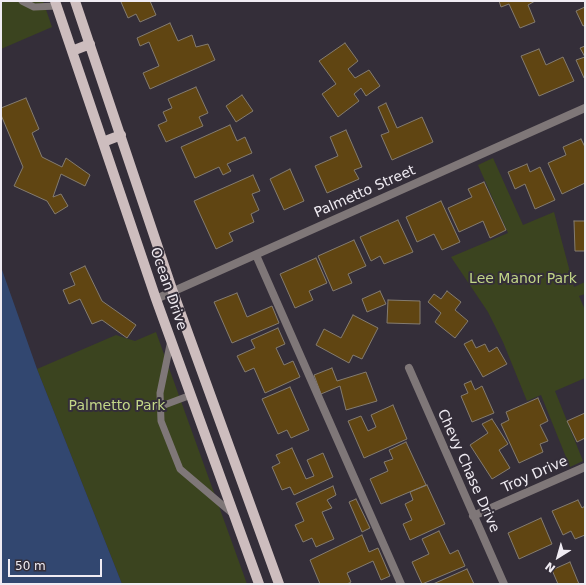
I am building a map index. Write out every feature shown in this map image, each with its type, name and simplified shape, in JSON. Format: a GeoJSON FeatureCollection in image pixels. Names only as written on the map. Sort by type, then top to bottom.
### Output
{"type":"FeatureCollection","features":[{"type":"Feature","properties":{"kind":"main road","name":"Ocean Drive"},"geometry":{"type":"LineString","coordinates":[[75,1],[173,292],[279,584]]}},
{"type":"Feature","properties":{"kind":"main road","name":"Ocean Drive"},"geometry":{"type":"LineString","coordinates":[[56,3],[156,299],[259,584]]}},
{"type":"Feature","properties":{"kind":"main road"},"geometry":{"type":"LineString","coordinates":[[72,51],[90,44]]}},
{"type":"Feature","properties":{"kind":"main road"},"geometry":{"type":"LineString","coordinates":[[103,142],[121,135]]}},
{"type":"Feature","properties":{"kind":"main road"},"geometry":{"type":"LineString","coordinates":[[127,213],[145,206]]}},
{"type":"Feature","properties":{"kind":"main road"},"geometry":{"type":"LineString","coordinates":[[196,408],[213,402]]}},
{"type":"Feature","properties":{"kind":"street","name":"Palmetto Street"},"geometry":{"type":"LineString","coordinates":[[156,299],[585,108]]}},
{"type":"Feature","properties":{"kind":"street"},"geometry":{"type":"LineString","coordinates":[[256,255],[401,584]]}},
{"type":"Feature","properties":{"kind":"street","name":"Chevy Chase Drive"},"geometry":{"type":"LineString","coordinates":[[409,368],[504,584]]}},
{"type":"Feature","properties":{"kind":"street","name":"Troy Drive"},"geometry":{"type":"LineString","coordinates":[[474,516],[585,467]]}},
{"type":"Feature","properties":{"kind":"lane"},"geometry":{"type":"LineString","coordinates":[[22,1],[34,7],[56,3]]}},
{"type":"Feature","properties":{"kind":"lane"},"geometry":{"type":"LineString","coordinates":[[171,340],[160,393],[159,407],[161,421],[180,470],[234,514]]}},
{"type":"Feature","properties":{"kind":"lane"},"geometry":{"type":"LineString","coordinates":[[159,407],[191,395]]}},
{"type":"Feature","properties":{"kind":"green space"},"geometry":{"type":"Polygon","coordinates":[[[1,1],[43,1],[52,27],[1,49],[1,1]]]}},
{"type":"Feature","properties":{"kind":"green space","name":"Lee Manor Park"},"geometry":{"type":"Polygon","coordinates":[[[493,158],[523,225],[554,212],[574,287],[585,282],[585,294],[579,296],[585,310],[585,378],[555,391],[583,461],[570,467],[541,395],[527,401],[503,342],[488,312],[451,257],[508,233],[478,165],[493,158]]]}},
{"type":"Feature","properties":{"kind":"green space","name":"Palmetto Park"},"geometry":{"type":"Polygon","coordinates":[[[156,332],[247,584],[122,584],[37,369],[116,335],[135,341],[156,332]]]}},
{"type":"Feature","properties":{"kind":"water"},"geometry":{"type":"Polygon","coordinates":[[[1,267],[37,369],[122,584],[1,584],[1,267]]]}},
{"type":"Feature","properties":{"kind":"building"},"geometry":{"type":"Polygon","coordinates":[[[150,1],[156,15],[140,22],[136,14],[128,18],[121,2],[150,1]]]}},
{"type":"Feature","properties":{"kind":"building"},"geometry":{"type":"Polygon","coordinates":[[[499,1],[535,1],[528,5],[535,22],[520,28],[509,4],[501,7],[499,1]]]}},
{"type":"Feature","properties":{"kind":"building"},"geometry":{"type":"Polygon","coordinates":[[[585,7],[585,25],[583,26],[576,11],[585,7]]]}},
{"type":"Feature","properties":{"kind":"building"},"geometry":{"type":"Polygon","coordinates":[[[170,23],[178,41],[192,35],[196,47],[208,44],[215,60],[150,89],[143,73],[159,66],[149,42],[140,46],[137,38],[170,23]]]}},
{"type":"Feature","properties":{"kind":"building"},"geometry":{"type":"Polygon","coordinates":[[[345,43],[358,61],[348,69],[355,78],[369,70],[380,86],[366,96],[361,88],[354,94],[359,101],[338,117],[322,94],[336,84],[319,61],[345,43]]]}},
{"type":"Feature","properties":{"kind":"building"},"geometry":{"type":"Polygon","coordinates":[[[585,46],[585,57],[580,48],[585,46]]]}},
{"type":"Feature","properties":{"kind":"building"},"geometry":{"type":"Polygon","coordinates":[[[539,49],[546,65],[563,57],[574,81],[539,96],[521,56],[539,49]]]}},
{"type":"Feature","properties":{"kind":"building"},"geometry":{"type":"Polygon","coordinates":[[[585,57],[585,77],[584,78],[576,60],[585,57]]]}},
{"type":"Feature","properties":{"kind":"building"},"geometry":{"type":"Polygon","coordinates":[[[196,87],[208,113],[199,117],[203,126],[166,142],[158,125],[167,121],[163,112],[172,108],[168,99],[196,87]]]}},
{"type":"Feature","properties":{"kind":"building"},"geometry":{"type":"Polygon","coordinates":[[[242,95],[253,111],[236,122],[226,106],[242,95]]]}},
{"type":"Feature","properties":{"kind":"building"},"geometry":{"type":"Polygon","coordinates":[[[26,98],[39,129],[32,133],[42,157],[62,167],[66,158],[90,175],[85,186],[61,174],[53,197],[61,194],[68,206],[55,214],[47,201],[14,186],[23,167],[1,115],[1,108],[26,98]]]}},
{"type":"Feature","properties":{"kind":"building"},"geometry":{"type":"Polygon","coordinates":[[[386,103],[397,128],[422,117],[433,142],[392,160],[381,135],[389,132],[378,107],[386,103]]]}},
{"type":"Feature","properties":{"kind":"building"},"geometry":{"type":"Polygon","coordinates":[[[230,125],[237,141],[245,137],[252,153],[227,164],[231,171],[223,175],[219,167],[195,178],[181,147],[230,125]]]}},
{"type":"Feature","properties":{"kind":"building"},"geometry":{"type":"Polygon","coordinates":[[[346,130],[362,167],[354,170],[359,179],[327,193],[315,166],[338,156],[330,137],[346,130]]]}},
{"type":"Feature","properties":{"kind":"building"},"geometry":{"type":"Polygon","coordinates":[[[581,139],[585,147],[585,183],[562,194],[548,163],[566,155],[563,147],[581,139]]]}},
{"type":"Feature","properties":{"kind":"building"},"geometry":{"type":"Polygon","coordinates":[[[527,164],[530,172],[540,167],[555,200],[535,209],[525,184],[515,189],[508,172],[527,164]]]}},
{"type":"Feature","properties":{"kind":"building"},"geometry":{"type":"Polygon","coordinates":[[[290,169],[304,201],[284,210],[270,179],[290,169]]]}},
{"type":"Feature","properties":{"kind":"building"},"geometry":{"type":"Polygon","coordinates":[[[253,175],[260,191],[252,194],[259,210],[251,214],[254,222],[229,233],[233,241],[216,249],[194,201],[253,175]]]}},
{"type":"Feature","properties":{"kind":"building"},"geometry":{"type":"Polygon","coordinates":[[[484,182],[506,230],[490,238],[483,221],[459,232],[448,208],[472,197],[468,189],[484,182]]]}},
{"type":"Feature","properties":{"kind":"building"},"geometry":{"type":"Polygon","coordinates":[[[441,201],[460,242],[442,250],[434,234],[417,242],[406,217],[441,201]]]}},
{"type":"Feature","properties":{"kind":"building"},"geometry":{"type":"Polygon","coordinates":[[[398,220],[413,252],[384,264],[380,256],[371,261],[360,237],[398,220]]]}},
{"type":"Feature","properties":{"kind":"building"},"geometry":{"type":"Polygon","coordinates":[[[574,221],[585,221],[585,251],[575,251],[574,221]]]}},
{"type":"Feature","properties":{"kind":"building"},"geometry":{"type":"Polygon","coordinates":[[[354,240],[366,266],[348,274],[352,283],[333,291],[318,256],[354,240]]]}},
{"type":"Feature","properties":{"kind":"building"},"geometry":{"type":"Polygon","coordinates":[[[316,258],[327,283],[309,291],[313,300],[295,308],[280,274],[316,258]]]}},
{"type":"Feature","properties":{"kind":"building"},"geometry":{"type":"Polygon","coordinates":[[[85,266],[102,301],[136,325],[127,338],[102,320],[92,324],[80,299],[69,304],[63,290],[75,285],[70,273],[85,266]]]}},
{"type":"Feature","properties":{"kind":"building"},"geometry":{"type":"Polygon","coordinates":[[[380,291],[386,304],[367,312],[362,299],[380,291]]]}},
{"type":"Feature","properties":{"kind":"building"},"geometry":{"type":"Polygon","coordinates":[[[447,291],[461,302],[455,310],[468,321],[455,338],[435,322],[441,313],[428,302],[434,294],[441,299],[447,291]]]}},
{"type":"Feature","properties":{"kind":"building"},"geometry":{"type":"Polygon","coordinates":[[[237,293],[247,317],[272,306],[279,323],[232,343],[214,302],[237,293]]]}},
{"type":"Feature","properties":{"kind":"building"},"geometry":{"type":"Polygon","coordinates":[[[388,300],[420,301],[420,324],[387,323],[388,300]]]}},
{"type":"Feature","properties":{"kind":"building"},"geometry":{"type":"Polygon","coordinates":[[[353,315],[378,328],[362,359],[353,355],[349,363],[316,345],[324,329],[341,338],[353,315]]]}},
{"type":"Feature","properties":{"kind":"building"},"geometry":{"type":"Polygon","coordinates":[[[278,328],[285,344],[276,348],[284,365],[293,361],[300,377],[265,393],[254,368],[245,372],[237,356],[255,348],[251,340],[278,328]]]}},
{"type":"Feature","properties":{"kind":"building"},"geometry":{"type":"Polygon","coordinates":[[[472,340],[476,348],[485,344],[489,352],[497,347],[507,364],[483,377],[464,344],[472,340]]]}},
{"type":"Feature","properties":{"kind":"building"},"geometry":{"type":"Polygon","coordinates":[[[332,368],[337,381],[366,372],[377,401],[346,410],[340,386],[321,394],[314,375],[332,368]]]}},
{"type":"Feature","properties":{"kind":"building"},"geometry":{"type":"Polygon","coordinates":[[[471,381],[475,390],[482,386],[494,413],[472,422],[461,396],[468,393],[464,384],[471,381]]]}},
{"type":"Feature","properties":{"kind":"building"},"geometry":{"type":"Polygon","coordinates":[[[290,387],[309,430],[291,438],[287,430],[278,434],[262,399],[290,387]]]}},
{"type":"Feature","properties":{"kind":"building"},"geometry":{"type":"Polygon","coordinates":[[[538,398],[548,421],[540,425],[548,441],[540,444],[543,452],[519,463],[501,424],[509,420],[506,412],[538,398]]]}},
{"type":"Feature","properties":{"kind":"building"},"geometry":{"type":"Polygon","coordinates":[[[393,405],[407,439],[364,458],[348,421],[361,416],[368,431],[376,427],[371,415],[393,405]]]}},
{"type":"Feature","properties":{"kind":"building"},"geometry":{"type":"Polygon","coordinates":[[[585,413],[585,438],[577,442],[567,421],[585,413]]]}},
{"type":"Feature","properties":{"kind":"building"},"geometry":{"type":"Polygon","coordinates":[[[492,419],[508,444],[499,450],[510,468],[492,479],[470,445],[488,433],[482,424],[492,419]]]}},
{"type":"Feature","properties":{"kind":"building"},"geometry":{"type":"Polygon","coordinates":[[[406,442],[426,485],[381,504],[370,479],[388,471],[384,462],[393,459],[389,450],[406,442]]]}},
{"type":"Feature","properties":{"kind":"building"},"geometry":{"type":"Polygon","coordinates":[[[292,448],[306,479],[314,476],[307,460],[323,453],[333,477],[294,495],[290,487],[282,490],[272,467],[280,463],[276,455],[292,448]]]}},
{"type":"Feature","properties":{"kind":"building"},"geometry":{"type":"Polygon","coordinates":[[[427,485],[445,524],[410,540],[403,524],[412,520],[405,504],[413,500],[410,492],[427,485]]]}},
{"type":"Feature","properties":{"kind":"building"},"geometry":{"type":"Polygon","coordinates":[[[333,486],[336,495],[327,500],[332,508],[322,512],[334,539],[316,547],[312,538],[303,542],[295,525],[304,521],[296,503],[333,486]]]}},
{"type":"Feature","properties":{"kind":"building"},"geometry":{"type":"Polygon","coordinates":[[[356,499],[370,528],[362,532],[349,502],[356,499]]]}},
{"type":"Feature","properties":{"kind":"building"},"geometry":{"type":"Polygon","coordinates":[[[578,500],[582,508],[585,506],[585,535],[575,539],[571,531],[563,535],[552,511],[578,500]]]}},
{"type":"Feature","properties":{"kind":"building"},"geometry":{"type":"Polygon","coordinates":[[[541,518],[552,544],[519,559],[508,533],[541,518]]]}},
{"type":"Feature","properties":{"kind":"building"},"geometry":{"type":"Polygon","coordinates":[[[439,531],[450,554],[458,550],[465,566],[422,584],[412,562],[429,554],[422,539],[439,531]]]}},
{"type":"Feature","properties":{"kind":"building"},"geometry":{"type":"Polygon","coordinates":[[[362,535],[369,552],[378,548],[390,576],[381,580],[373,561],[347,573],[351,582],[347,584],[320,584],[310,560],[362,535]]]}},
{"type":"Feature","properties":{"kind":"building"},"geometry":{"type":"Polygon","coordinates":[[[570,562],[579,584],[558,584],[552,570],[570,562]]]}},
{"type":"Feature","properties":{"kind":"building"},"geometry":{"type":"Polygon","coordinates":[[[467,569],[474,584],[433,584],[467,569]]]}}]}
